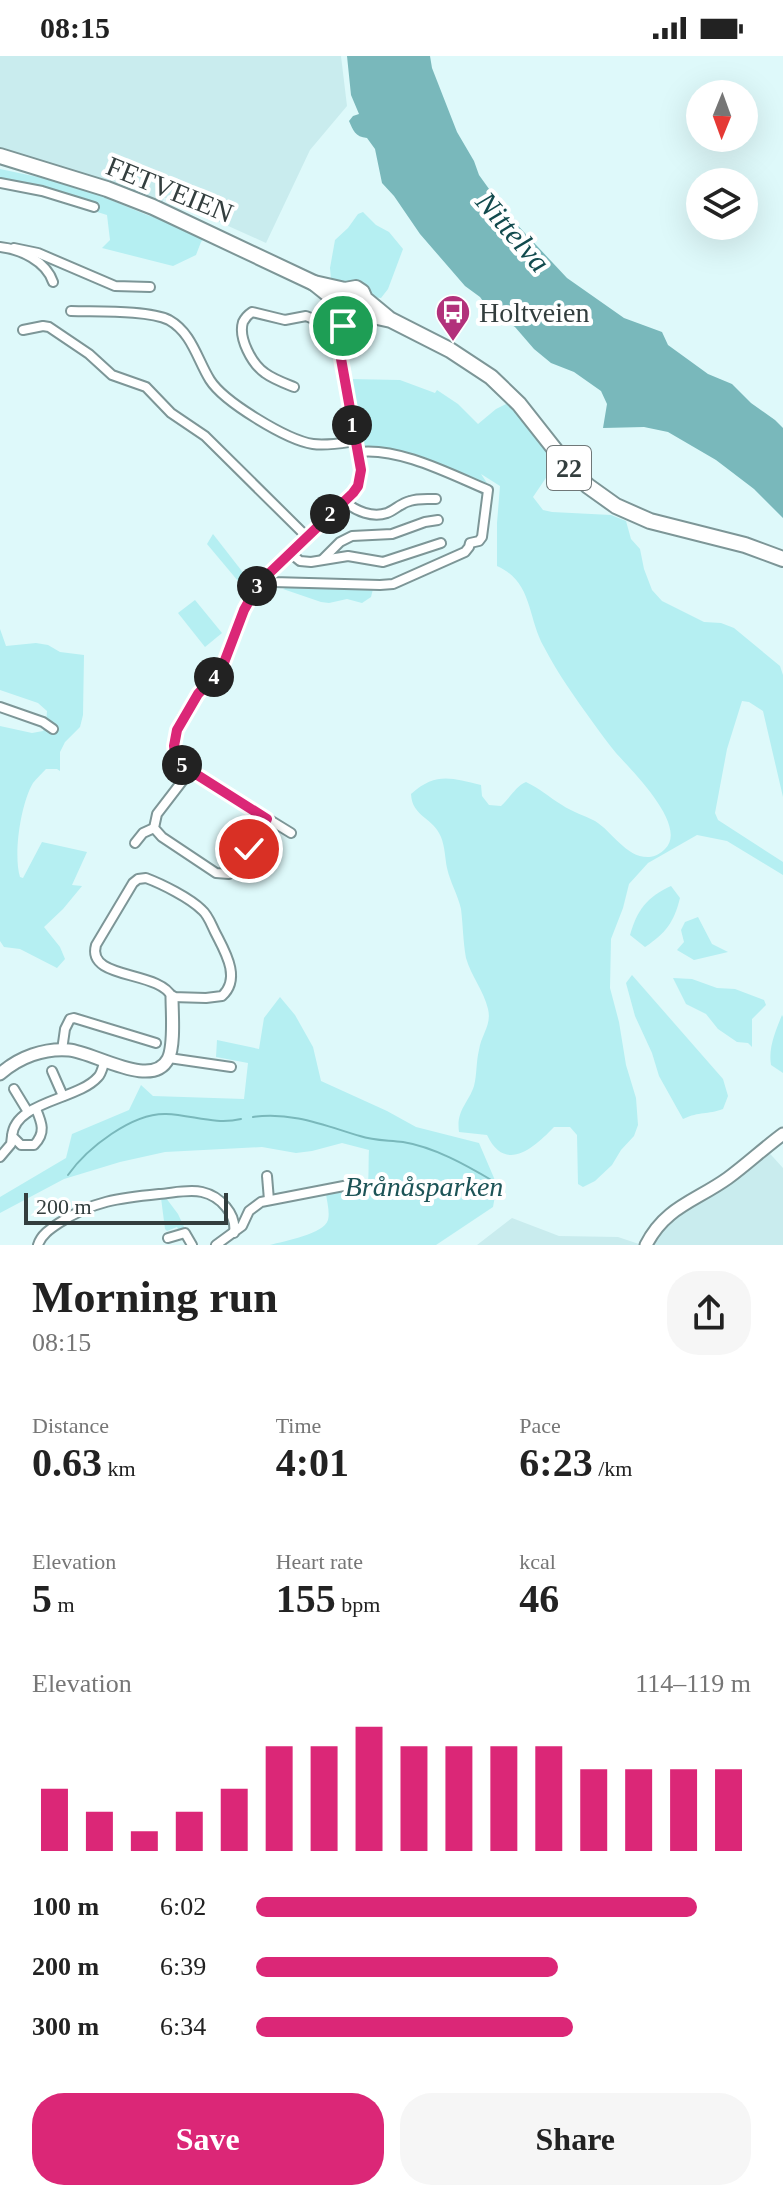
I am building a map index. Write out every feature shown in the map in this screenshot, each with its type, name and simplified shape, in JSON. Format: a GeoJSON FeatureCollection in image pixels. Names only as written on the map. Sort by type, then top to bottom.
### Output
{"type":"FeatureCollection","features":[{"type":"Feature","properties":{"kind":"highway","name":"FETVEIEN"},"geometry":{"type":"LineString","coordinates":[[0,156],[140,201],[314,283],[350,305],[391,320],[450,350],[499,383],[571,470],[616,506],[650,521],[745,545],[783,559]]}},
{"type":"Feature","properties":{"kind":"street"},"geometry":{"type":"LineString","coordinates":[[0,183],[42,191],[94,207]]}},
{"type":"Feature","properties":{"kind":"street"},"geometry":{"type":"LineString","coordinates":[[0,247],[38,253],[115,286],[150,287]]}},
{"type":"Feature","properties":{"kind":"street"},"geometry":{"type":"LineString","coordinates":[[14,248],[42,265],[53,282]]}},
{"type":"Feature","properties":{"kind":"street"},"geometry":{"type":"LineString","coordinates":[[291,833],[190,771],[176,758],[174,739],[198,694],[222,668],[244,610],[263,579],[358,486],[358,452],[338,347],[338,331],[350,305]]}},
{"type":"Feature","properties":{"kind":"street"},"geometry":{"type":"LineString","coordinates":[[338,331],[350,305]]}},
{"type":"Feature","properties":{"kind":"street"},"geometry":{"type":"LineString","coordinates":[[71,311],[165,318],[179,327],[191,342],[212,383],[224,396],[268,425],[314,444],[356,441]]}},
{"type":"Feature","properties":{"kind":"street"},"geometry":{"type":"LineString","coordinates":[[294,387],[268,376],[256,366],[249,354],[243,321],[252,312],[285,320],[306,316],[338,331]]}},
{"type":"Feature","properties":{"kind":"street"},"geometry":{"type":"LineString","coordinates":[[23,330],[49,327],[89,354],[112,375],[146,387],[171,413],[205,436],[306,536]]}},
{"type":"Feature","properties":{"kind":"street"},"geometry":{"type":"LineString","coordinates":[[263,579],[273,582],[393,584],[465,552],[470,543],[482,537],[488,490],[408,458],[370,451],[358,452]]}},
{"type":"Feature","properties":{"kind":"street"},"geometry":{"type":"LineString","coordinates":[[345,502],[353,508],[376,515],[418,499],[436,499]]}},
{"type":"Feature","properties":{"kind":"street"},"geometry":{"type":"LineString","coordinates":[[323,560],[340,542],[352,536],[392,534],[438,520]]}},
{"type":"Feature","properties":{"kind":"street"},"geometry":{"type":"LineString","coordinates":[[289,552],[300,561],[348,556],[383,562],[441,543]]}},
{"type":"Feature","properties":{"kind":"street"},"geometry":{"type":"LineString","coordinates":[[222,668],[223,683]]}},
{"type":"Feature","properties":{"kind":"street"},"geometry":{"type":"LineString","coordinates":[[0,707],[43,722],[53,729]]}},
{"type":"Feature","properties":{"kind":"street"},"geometry":{"type":"LineString","coordinates":[[154,828],[157,814],[190,771]]}},
{"type":"Feature","properties":{"kind":"street"},"geometry":{"type":"LineString","coordinates":[[154,828],[162,837],[216,873],[229,874],[235,870],[267,819]]}},
{"type":"Feature","properties":{"kind":"street"},"geometry":{"type":"LineString","coordinates":[[135,843],[147,829],[154,828]]}},
{"type":"Feature","properties":{"kind":"street"},"geometry":{"type":"LineString","coordinates":[[0,1074],[29,1056],[62,1050],[80,1051],[145,1072],[159,1068],[169,1058],[171,992],[161,984],[105,967],[94,956],[96,945],[138,879],[146,878],[200,907],[228,959],[231,981],[222,996],[172,997]]}},
{"type":"Feature","properties":{"kind":"street"},"geometry":{"type":"LineString","coordinates":[[62,1050],[66,1025],[74,1018],[156,1043]]}},
{"type":"Feature","properties":{"kind":"street"},"geometry":{"type":"LineString","coordinates":[[169,1058],[231,1067]]}},
{"type":"Feature","properties":{"kind":"street"},"geometry":{"type":"LineString","coordinates":[[0,1157],[11,1144],[14,1125],[32,1111],[98,1077],[105,1060]]}},
{"type":"Feature","properties":{"kind":"street"},"geometry":{"type":"LineString","coordinates":[[52,1071],[63,1096]]}},
{"type":"Feature","properties":{"kind":"street"},"geometry":{"type":"LineString","coordinates":[[12,1136],[21,1145],[29,1146],[37,1142],[42,1133],[32,1111],[14,1089]]}},
{"type":"Feature","properties":{"kind":"street"},"geometry":{"type":"LineString","coordinates":[[646,1245],[656,1228],[672,1212],[729,1177],[783,1134]]}},
{"type":"Feature","properties":{"kind":"street"},"geometry":{"type":"LineString","coordinates":[[267,1176],[269,1200]]}},
{"type":"Feature","properties":{"kind":"street"},"geometry":{"type":"LineString","coordinates":[[216,1245],[234,1233],[254,1206],[269,1200],[354,1184]]}},
{"type":"Feature","properties":{"kind":"street"},"geometry":{"type":"LineString","coordinates":[[38,1245],[47,1232],[92,1204],[192,1191],[210,1195],[224,1205],[233,1221],[234,1233]]}},
{"type":"Feature","properties":{"kind":"street"},"geometry":{"type":"LineString","coordinates":[[168,1238],[185,1233],[192,1245]]}},
{"type":"Feature","properties":{"kind":"shaded area"},"geometry":{"type":"Polygon","coordinates":[[[0,56],[341,56],[347,106],[310,150],[266,243],[166,198],[161,208],[0,153],[0,56]]]}},
{"type":"Feature","properties":{"kind":"shaded area"},"geometry":{"type":"Polygon","coordinates":[[[763,1146],[783,1168],[783,1245],[645,1245],[656,1226],[763,1146]]]}},
{"type":"Feature","properties":{"kind":"shaded area"},"geometry":{"type":"Polygon","coordinates":[[[512,1218],[559,1236],[618,1237],[642,1245],[477,1245],[512,1218]]]}},
{"type":"Feature","properties":{"kind":"green space"},"geometry":{"type":"Polygon","coordinates":[[[0,169],[94,193],[205,237],[196,255],[173,266],[102,248],[110,240],[107,215],[15,187],[0,187],[0,169]]]}},
{"type":"Feature","properties":{"kind":"green space"},"geometry":{"type":"Polygon","coordinates":[[[363,212],[389,232],[403,249],[388,289],[381,298],[370,297],[331,279],[335,240],[363,212]]]}},
{"type":"Feature","properties":{"kind":"green space"},"geometry":{"type":"Polygon","coordinates":[[[350,379],[400,380],[435,393],[437,390],[458,404],[478,424],[510,402],[556,463],[533,497],[543,510],[611,515],[626,521],[631,539],[640,549],[652,590],[662,601],[704,622],[734,628],[780,666],[783,675],[783,797],[763,711],[742,701],[727,749],[715,813],[718,820],[783,862],[783,875],[727,841],[697,835],[648,863],[629,884],[611,939],[610,988],[636,1098],[638,1125],[634,1136],[612,1165],[595,1181],[583,1187],[578,1184],[577,1135],[570,1127],[554,1127],[528,1149],[511,1155],[502,1153],[487,1135],[459,1132],[459,1118],[474,1086],[478,1054],[489,1015],[484,996],[466,958],[461,909],[448,873],[441,837],[415,808],[411,794],[428,782],[452,779],[481,785],[482,796],[489,805],[501,806],[526,782],[595,821],[627,849],[641,856],[653,856],[665,849],[670,839],[670,827],[655,799],[616,753],[561,677],[539,636],[528,601],[517,581],[497,566],[500,486],[481,474],[487,483],[393,450],[363,448],[350,379]]]}},
{"type":"Feature","properties":{"kind":"green space"},"geometry":{"type":"Polygon","coordinates":[[[213,534],[248,579],[244,582],[238,581],[207,544],[213,534]]]}},
{"type":"Feature","properties":{"kind":"green space"},"geometry":{"type":"Polygon","coordinates":[[[283,589],[373,589],[371,597],[362,603],[347,599],[329,603],[283,589]]]}},
{"type":"Feature","properties":{"kind":"green space"},"geometry":{"type":"Polygon","coordinates":[[[195,600],[222,633],[205,647],[178,613],[195,600]]]}},
{"type":"Feature","properties":{"kind":"green space"},"geometry":{"type":"Polygon","coordinates":[[[0,629],[6,646],[36,643],[60,652],[84,655],[80,727],[60,752],[60,771],[46,769],[33,783],[19,829],[20,877],[23,878],[42,842],[87,852],[72,885],[82,886],[44,927],[60,947],[65,959],[57,968],[20,949],[4,947],[0,941],[0,726],[32,733],[43,731],[47,711],[38,703],[0,690],[0,629]]]}},
{"type":"Feature","properties":{"kind":"green space"},"geometry":{"type":"Polygon","coordinates":[[[671,886],[680,898],[675,914],[664,932],[645,947],[630,935],[636,918],[649,900],[671,886]]]}},
{"type":"Feature","properties":{"kind":"green space"},"geometry":{"type":"Polygon","coordinates":[[[698,917],[712,944],[728,952],[694,960],[677,950],[684,942],[681,930],[685,922],[698,917]]]}},
{"type":"Feature","properties":{"kind":"green space"},"geometry":{"type":"Polygon","coordinates":[[[632,975],[723,1079],[728,1096],[723,1109],[683,1119],[659,1076],[635,1016],[626,983],[632,975]]]}},
{"type":"Feature","properties":{"kind":"green space"},"geometry":{"type":"Polygon","coordinates":[[[673,978],[735,989],[764,1000],[766,1005],[752,1019],[752,1047],[748,1043],[737,1042],[718,1029],[706,1014],[686,1004],[673,978]]]}},
{"type":"Feature","properties":{"kind":"green space","name":"Brånåsparken"},"geometry":{"type":"Polygon","coordinates":[[[280,997],[295,1015],[313,1047],[321,1081],[416,1127],[479,1143],[497,1185],[493,1207],[436,1245],[270,1245],[303,1236],[325,1225],[329,1214],[326,1194],[343,1191],[353,1200],[365,1197],[369,1150],[342,1143],[296,1153],[262,1147],[165,1152],[64,1179],[0,1213],[0,1197],[66,1158],[72,1134],[129,1110],[141,1085],[153,1096],[244,1099],[248,1063],[216,1057],[217,1040],[259,1049],[264,1018],[280,997]]]}},
{"type":"Feature","properties":{"kind":"green space"},"geometry":{"type":"Polygon","coordinates":[[[782,1015],[783,1073],[771,1065],[770,1059],[782,1015]]]}},
{"type":"Feature","properties":{"kind":"green space"},"geometry":{"type":"Polygon","coordinates":[[[161,1198],[166,1198],[185,1229],[165,1229],[161,1198]]]}},
{"type":"Feature","properties":{"kind":"water","name":"Nittelva"},"geometry":{"type":"Polygon","coordinates":[[[347,56],[430,56],[457,132],[479,175],[507,214],[567,278],[624,318],[662,332],[668,345],[708,374],[732,384],[783,428],[783,518],[754,489],[716,460],[668,432],[644,427],[603,428],[607,404],[601,391],[574,372],[551,363],[515,327],[491,312],[480,297],[465,286],[420,234],[382,183],[375,149],[367,138],[357,135],[352,127],[349,121],[359,114],[351,95],[347,56]]]}},
{"type":"Feature","properties":{"kind":"waterway"},"geometry":{"type":"LineString","coordinates":[[68,1175],[98,1144],[139,1119],[166,1114],[213,1120],[241,1119]]}},
{"type":"Feature","properties":{"kind":"waterway"},"geometry":{"type":"LineString","coordinates":[[253,1117],[294,1118],[365,1138],[415,1144],[450,1157],[493,1181]]}},
{"type":"Feature","properties":{"kind":"place","name":"Holtveien"},"geometry":{"type":"Point","coordinates":[453,343]}},
{"type":"Feature","properties":{"kind":"route"},"geometry":{"type":"LineString","coordinates":[[249,849],[267,819],[180,764],[176,758],[174,739],[198,694],[222,668],[244,610],[259,583],[358,486],[361,470],[338,342],[338,331],[343,326]]}}]}
